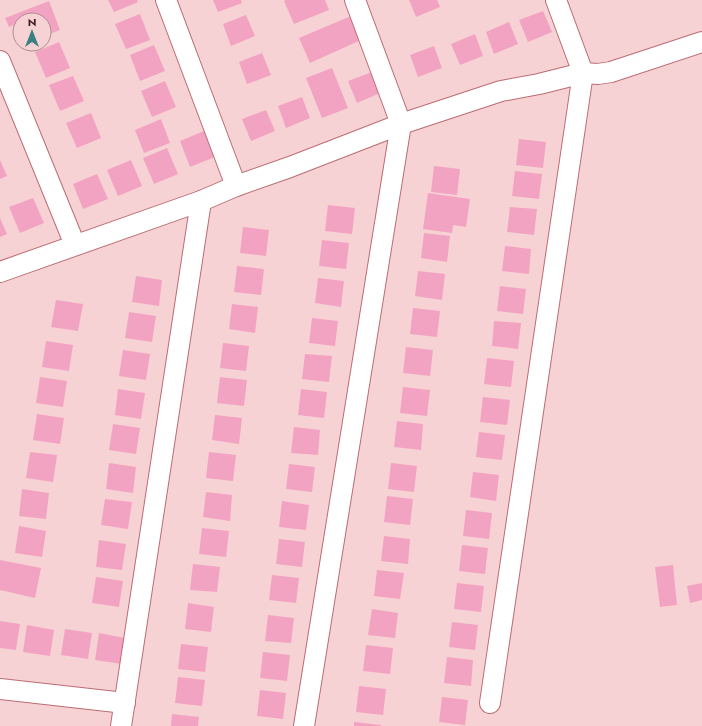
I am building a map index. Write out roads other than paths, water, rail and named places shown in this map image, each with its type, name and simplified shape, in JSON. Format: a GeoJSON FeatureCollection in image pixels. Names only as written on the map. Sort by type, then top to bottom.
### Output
{"type":"FeatureCollection","features":[{"type":"Feature","properties":{"kind":"street"},"geometry":{"type":"LineString","coordinates":[[166,0],[236,186]]}},
{"type":"Feature","properties":{"kind":"street"},"geometry":{"type":"LineString","coordinates":[[304,726],[401,124],[355,0]]}},
{"type":"Feature","properties":{"kind":"street"},"geometry":{"type":"LineString","coordinates":[[490,703],[583,73],[556,0]]}},
{"type":"Feature","properties":{"kind":"street"},"geometry":{"type":"LineString","coordinates":[[0,273],[75,244],[201,201],[236,186],[290,167],[401,124],[501,91],[539,84],[583,73],[598,74],[611,72],[702,42]]}},
{"type":"Feature","properties":{"kind":"street"},"geometry":{"type":"LineString","coordinates":[[0,60],[75,244]]}},
{"type":"Feature","properties":{"kind":"street"},"geometry":{"type":"LineString","coordinates":[[121,726],[201,201]]}},
{"type":"Feature","properties":{"kind":"street"},"geometry":{"type":"LineString","coordinates":[[0,689],[125,703]]}}]}
